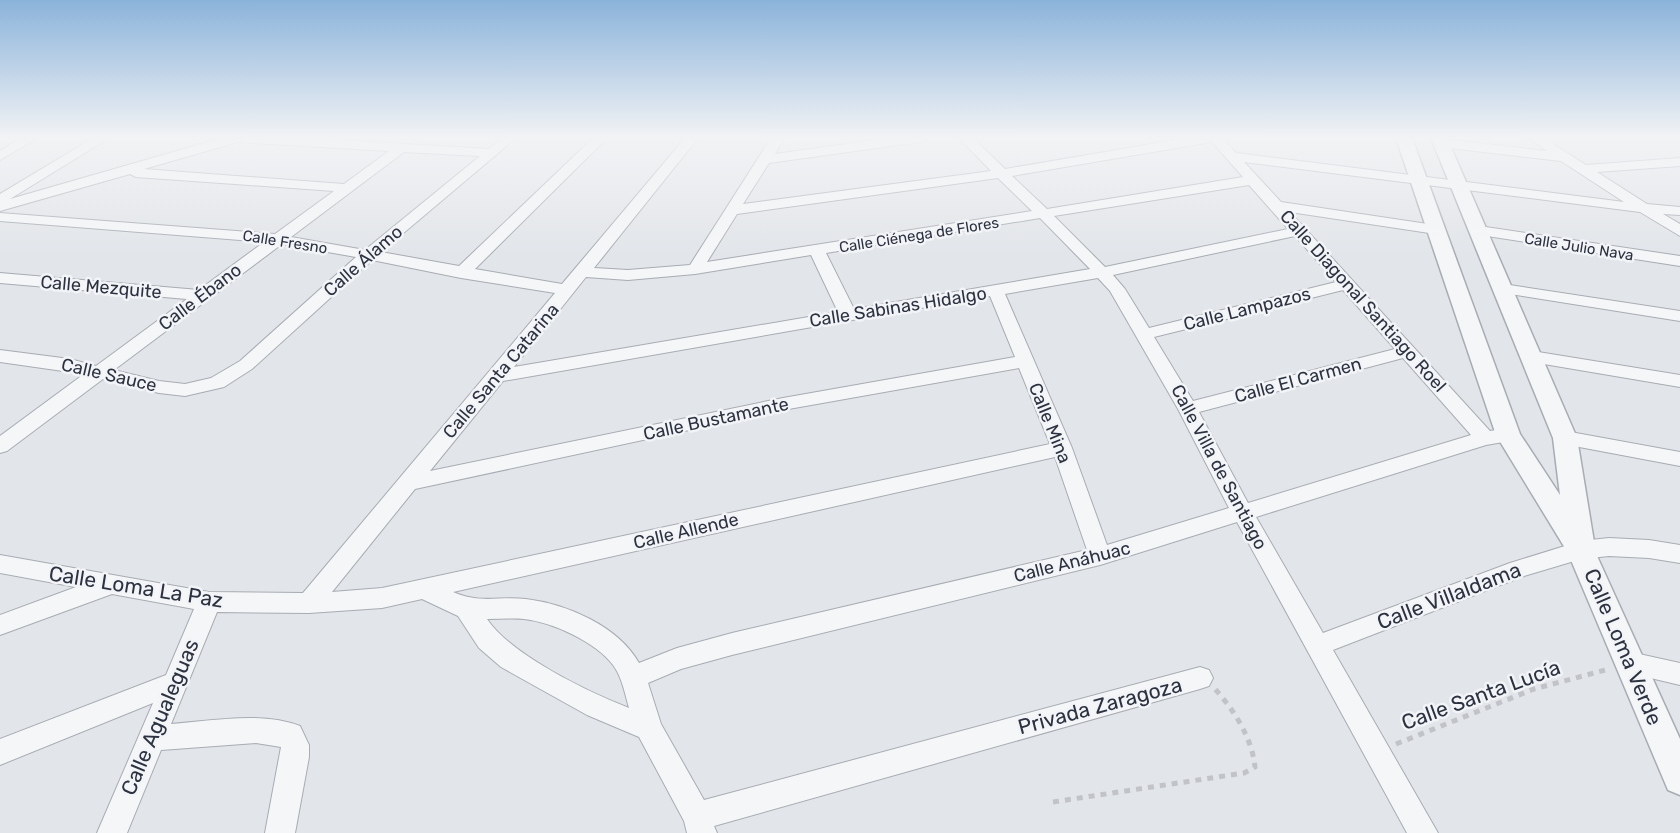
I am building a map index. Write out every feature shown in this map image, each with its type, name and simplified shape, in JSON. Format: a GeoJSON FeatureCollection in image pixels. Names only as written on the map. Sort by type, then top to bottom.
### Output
{"type":"FeatureCollection","features":[{"type":"Feature","properties":{"kind":"street"},"geometry":{"type":"LineString","coordinates":[[0,200],[35,177]]}},
{"type":"Feature","properties":{"kind":"street"},"geometry":{"type":"LineString","coordinates":[[0,207],[104,177]]}},
{"type":"Feature","properties":{"kind":"street"},"geometry":{"type":"LineString","coordinates":[[190,177],[347,188]]}},
{"type":"Feature","properties":{"kind":"street","name":"Calle Ébano"},"geometry":{"type":"LineString","coordinates":[[0,446],[362,177]]}},
{"type":"Feature","properties":{"kind":"street","name":"Calle Álamo"},"geometry":{"type":"LineString","coordinates":[[217,383],[246,365],[368,255],[462,177]]}},
{"type":"Feature","properties":{"kind":"street"},"geometry":{"type":"LineString","coordinates":[[460,273],[560,177]]}},
{"type":"Feature","properties":{"kind":"street","name":"Calle Santa Catarina"},"geometry":{"type":"LineString","coordinates":[[309,603],[660,177]]}},
{"type":"Feature","properties":{"kind":"street"},"geometry":{"type":"LineString","coordinates":[[695,269],[755,177]]}},
{"type":"Feature","properties":{"kind":"street"},"geometry":{"type":"LineString","coordinates":[[734,210],[976,177]]}},
{"type":"Feature","properties":{"kind":"street","name":"Calle Villa de Santiago"},"geometry":{"type":"LineString","coordinates":[[1008,177],[1103,272],[1146,334],[1243,514],[1423,833]]}},
{"type":"Feature","properties":{"kind":"street","name":"Calle Diagonal Santiago Roel"},"geometry":{"type":"LineString","coordinates":[[1250,177],[1485,438]]}},
{"type":"Feature","properties":{"kind":"street"},"geometry":{"type":"LineString","coordinates":[[1394,177],[1645,209],[1680,211]]}},
{"type":"Feature","properties":{"kind":"street"},"geometry":{"type":"LineString","coordinates":[[1418,177],[1508,435],[1581,550]]}},
{"type":"Feature","properties":{"kind":"street"},"geometry":{"type":"LineString","coordinates":[[1455,177],[1565,438],[1581,550]]}},
{"type":"Feature","properties":{"kind":"street"},"geometry":{"type":"LineString","coordinates":[[1594,177],[1680,231]]}},
{"type":"Feature","properties":{"kind":"street","name":"Calle Ciénega de Flores"},"geometry":{"type":"LineString","coordinates":[[583,272],[637,275],[695,269],[1046,215],[1253,180]]}},
{"type":"Feature","properties":{"kind":"street"},"geometry":{"type":"LineString","coordinates":[[1277,206],[1436,229]]}},
{"type":"Feature","properties":{"kind":"street","name":"Calle Fresno"},"geometry":{"type":"LineString","coordinates":[[0,217],[225,232],[278,239],[460,273],[568,290]]}},
{"type":"Feature","properties":{"kind":"street","name":"Calle Sabinas Hidalgo"},"geometry":{"type":"LineString","coordinates":[[495,376],[1103,272],[1299,231]]}},
{"type":"Feature","properties":{"kind":"street","name":"Calle Julio Nava"},"geometry":{"type":"LineString","coordinates":[[1479,231],[1680,261]]}},
{"type":"Feature","properties":{"kind":"street"},"geometry":{"type":"LineString","coordinates":[[817,251],[848,315]]}},
{"type":"Feature","properties":{"kind":"street","name":"Calle Mezquite"},"geometry":{"type":"LineString","coordinates":[[0,279],[202,295]]}},
{"type":"Feature","properties":{"kind":"street","name":"Calle Lampazos"},"geometry":{"type":"LineString","coordinates":[[1146,334],[1348,284]]}},
{"type":"Feature","properties":{"kind":"street"},"geometry":{"type":"LineString","coordinates":[[1503,289],[1680,316]]}},
{"type":"Feature","properties":{"kind":"street","name":"Calle Mina"},"geometry":{"type":"LineString","coordinates":[[996,291],[1062,448],[1100,556]]}},
{"type":"Feature","properties":{"kind":"street","name":"Calle El Carmen"},"geometry":{"type":"LineString","coordinates":[[1188,409],[1408,351]]}},
{"type":"Feature","properties":{"kind":"street","name":"Calle Sauce"},"geometry":{"type":"LineString","coordinates":[[0,356],[52,362],[159,387],[185,390],[217,383]]}},
{"type":"Feature","properties":{"kind":"street"},"geometry":{"type":"LineString","coordinates":[[1532,357],[1680,381]]}},
{"type":"Feature","properties":{"kind":"street","name":"Calle Bustamante"},"geometry":{"type":"LineString","coordinates":[[407,483],[783,404],[1026,361]]}},
{"type":"Feature","properties":{"kind":"street","name":"Calle Anáhuac"},"geometry":{"type":"LineString","coordinates":[[633,677],[677,659],[732,644],[1100,556],[1485,438],[1508,435]]}},
{"type":"Feature","properties":{"kind":"street"},"geometry":{"type":"LineString","coordinates":[[1565,438],[1680,459]]}},
{"type":"Feature","properties":{"kind":"street","name":"Calle Allende"},"geometry":{"type":"LineString","coordinates":[[309,603],[382,598],[426,590],[1062,448]]}},
{"type":"Feature","properties":{"kind":"street","name":"Calle Villaldama"},"geometry":{"type":"LineString","coordinates":[[1318,645],[1518,569],[1581,550],[1609,547],[1649,549],[1680,554]]}},
{"type":"Feature","properties":{"kind":"street","name":"Calle Loma Verde"},"geometry":{"type":"LineString","coordinates":[[1581,550],[1680,778]]}},
{"type":"Feature","properties":{"kind":"street","name":"Calle Loma La Paz"},"geometry":{"type":"LineString","coordinates":[[0,564],[209,602],[309,603]]}},
{"type":"Feature","properties":{"kind":"street"},"geometry":{"type":"LineString","coordinates":[[0,625],[109,585]]}},
{"type":"Feature","properties":{"kind":"street"},"geometry":{"type":"LineString","coordinates":[[426,590],[467,609],[525,609],[559,617],[606,643],[622,657],[633,677],[649,728],[700,825]]}},
{"type":"Feature","properties":{"kind":"street","name":"Calle Agualeguas"},"geometry":{"type":"LineString","coordinates":[[112,833],[209,602]]}},
{"type":"Feature","properties":{"kind":"street"},"geometry":{"type":"LineString","coordinates":[[467,609],[488,641],[510,659],[596,706],[649,728]]}},
{"type":"Feature","properties":{"kind":"street"},"geometry":{"type":"LineString","coordinates":[[1630,663],[1680,674]]}},
{"type":"Feature","properties":{"kind":"street","name":"Privada Zaragoza"},"geometry":{"type":"LineString","coordinates":[[700,825],[1200,678]]}},
{"type":"Feature","properties":{"kind":"street"},"geometry":{"type":"LineString","coordinates":[[0,752],[174,683]]}},
{"type":"Feature","properties":{"kind":"street"},"geometry":{"type":"LineString","coordinates":[[151,738],[256,731],[290,735],[295,745],[296,757],[280,833]]}},
{"type":"Feature","properties":{"kind":"path","name":"Calle Santa Lucía"},"geometry":{"type":"LineString","coordinates":[[1378,750],[1534,689],[1630,663]]}},
{"type":"Feature","properties":{"kind":"path","name":"Privada Zaragoza"},"geometry":{"type":"LineString","coordinates":[[1053,802],[1244,773],[1255,767],[1254,751],[1224,699],[1210,684],[1200,678]]}}]}
